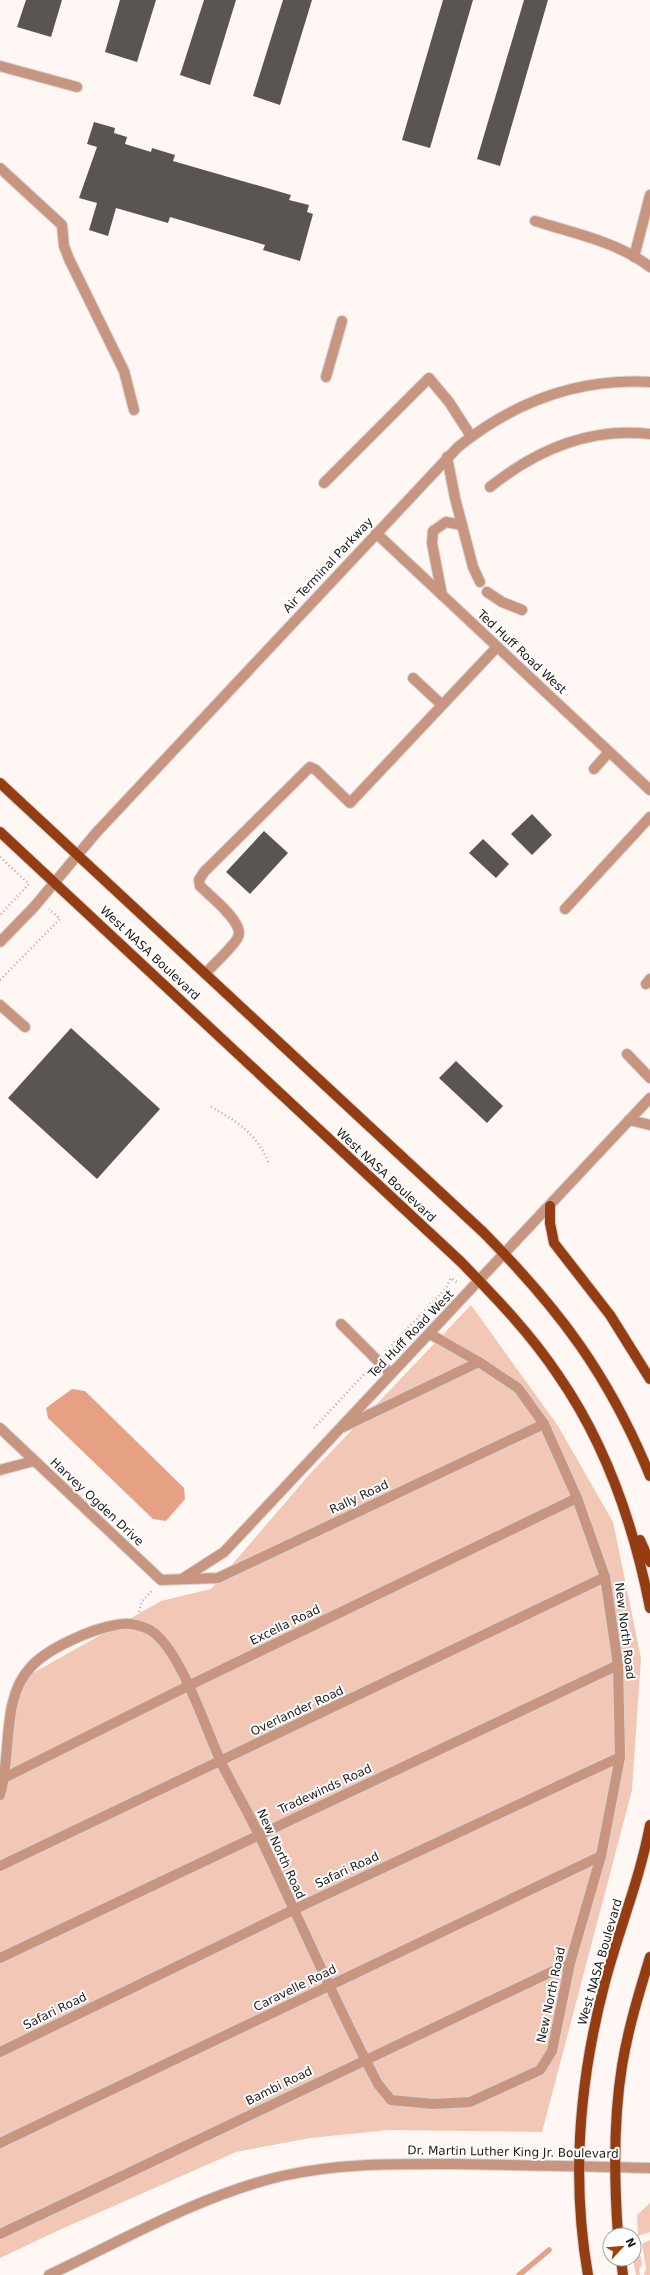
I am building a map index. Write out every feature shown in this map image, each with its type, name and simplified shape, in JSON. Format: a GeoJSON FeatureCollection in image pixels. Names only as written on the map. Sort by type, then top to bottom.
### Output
{"type":"FeatureCollection","features":[{"type":"Feature","properties":{"kind":"main road","name":"West NASA Boulevard"},"geometry":{"type":"LineString","coordinates":[[0,783],[504,1254],[544,1297],[594,1364],[627,1423],[650,1476]]}},
{"type":"Feature","properties":{"kind":"main road","name":"West NASA Boulevard"},"geometry":{"type":"LineString","coordinates":[[0,832],[480,1281],[512,1315],[559,1375],[593,1435],[623,1504],[639,1556],[650,1608]]}},
{"type":"Feature","properties":{"kind":"main road"},"geometry":{"type":"LineString","coordinates":[[550,1206],[550,1224],[554,1243],[610,1315],[650,1379]]}},
{"type":"Feature","properties":{"kind":"main road"},"geometry":{"type":"LineString","coordinates":[[623,1504],[650,1562]]}},
{"type":"Feature","properties":{"kind":"main road","name":"West NASA Boulevard"},"geometry":{"type":"LineString","coordinates":[[588,2275],[581,2222],[580,2165],[582,2104],[591,2042],[606,1981],[638,1878],[650,1825]]}},
{"type":"Feature","properties":{"kind":"main road"},"geometry":{"type":"LineString","coordinates":[[618,2227],[615,2166],[617,2112],[622,2067],[632,2020],[650,1957]]}},
{"type":"Feature","properties":{"kind":"street"},"geometry":{"type":"LineString","coordinates":[[0,66],[77,87]]}},
{"type":"Feature","properties":{"kind":"street"},"geometry":{"type":"LineString","coordinates":[[0,168],[62,225],[64,246],[69,259],[124,371],[134,410]]}},
{"type":"Feature","properties":{"kind":"street"},"geometry":{"type":"LineString","coordinates":[[634,257],[650,195]]}},
{"type":"Feature","properties":{"kind":"street"},"geometry":{"type":"LineString","coordinates":[[535,221],[586,236],[634,257],[650,267]]}},
{"type":"Feature","properties":{"kind":"street"},"geometry":{"type":"LineString","coordinates":[[326,377],[342,321]]}},
{"type":"Feature","properties":{"kind":"street"},"geometry":{"type":"LineString","coordinates":[[324,483],[429,378],[449,402],[471,436]]}},
{"type":"Feature","properties":{"kind":"street","name":"Air Terminal Parkway"},"geometry":{"type":"LineString","coordinates":[[0,942],[54,882],[76,854],[447,457],[471,436],[510,412],[557,392],[599,383],[650,382]]}},
{"type":"Feature","properties":{"kind":"street"},"geometry":{"type":"LineString","coordinates":[[490,487],[522,463],[559,445],[610,434],[650,434]]}},
{"type":"Feature","properties":{"kind":"street"},"geometry":{"type":"LineString","coordinates":[[447,457],[473,567],[480,582]]}},
{"type":"Feature","properties":{"kind":"street"},"geometry":{"type":"LineString","coordinates":[[442,595],[432,543],[433,531],[446,522],[462,525]]}},
{"type":"Feature","properties":{"kind":"street","name":"Ted Huff Road West"},"geometry":{"type":"LineString","coordinates":[[376,533],[650,790]]}},
{"type":"Feature","properties":{"kind":"street"},"geometry":{"type":"LineString","coordinates":[[487,592],[502,602],[522,610]]}},
{"type":"Feature","properties":{"kind":"street"},"geometry":{"type":"LineString","coordinates":[[205,974],[238,936],[239,928],[235,920],[200,886],[199,880],[204,872],[310,768],[316,770],[350,803],[497,647]]}},
{"type":"Feature","properties":{"kind":"street"},"geometry":{"type":"LineString","coordinates":[[413,678],[442,705]]}},
{"type":"Feature","properties":{"kind":"street"},"geometry":{"type":"LineString","coordinates":[[594,769],[609,752]]}},
{"type":"Feature","properties":{"kind":"street"},"geometry":{"type":"LineString","coordinates":[[565,909],[650,817]]}},
{"type":"Feature","properties":{"kind":"street"},"geometry":{"type":"LineString","coordinates":[[0,1005],[25,1027]]}},
{"type":"Feature","properties":{"kind":"street"},"geometry":{"type":"LineString","coordinates":[[627,1054],[650,1078]]}},
{"type":"Feature","properties":{"kind":"street","name":"Ted Huff Road West"},"geometry":{"type":"LineString","coordinates":[[182,1579],[224,1552],[336,1431],[480,1281],[650,1098]]}},
{"type":"Feature","properties":{"kind":"street"},"geometry":{"type":"LineString","coordinates":[[629,1120],[650,1126]]}},
{"type":"Feature","properties":{"kind":"street"},"geometry":{"type":"LineString","coordinates":[[340,1324],[391,1374]]}},
{"type":"Feature","properties":{"kind":"street","name":"New North Road"},"geometry":{"type":"LineString","coordinates":[[135,1624],[150,1630],[167,1645],[188,1686],[221,1761],[258,1835],[292,1910],[330,1985],[364,2059],[378,2084],[391,2100],[433,2104],[470,2102],[540,2070],[552,2052],[570,1963],[600,1856],[620,1757],[618,1665],[605,1577],[577,1498],[544,1424],[518,1388],[479,1362],[430,1334]]}},
{"type":"Feature","properties":{"kind":"street"},"geometry":{"type":"LineString","coordinates":[[336,1431],[479,1362]]}},
{"type":"Feature","properties":{"kind":"street","name":"Rally Road"},"geometry":{"type":"LineString","coordinates":[[182,1579],[218,1578],[544,1424]]}},
{"type":"Feature","properties":{"kind":"street","name":"Harvey Ogden Drive"},"geometry":{"type":"LineString","coordinates":[[0,1428],[161,1580]]}},
{"type":"Feature","properties":{"kind":"street"},"geometry":{"type":"LineString","coordinates":[[0,1470],[34,1461]]}},
{"type":"Feature","properties":{"kind":"street","name":"Excella Road"},"geometry":{"type":"LineString","coordinates":[[6,1777],[188,1686],[577,1498]]}},
{"type":"Feature","properties":{"kind":"street","name":"Overlander Road"},"geometry":{"type":"LineString","coordinates":[[0,1866],[605,1577]]}},
{"type":"Feature","properties":{"kind":"street"},"geometry":{"type":"LineString","coordinates":[[161,1580],[182,1579]]}},
{"type":"Feature","properties":{"kind":"street"},"geometry":{"type":"LineString","coordinates":[[0,1795],[6,1777],[13,1698],[29,1668],[54,1650],[96,1630],[117,1624],[135,1624]]}},
{"type":"Feature","properties":{"kind":"street","name":"Tradewinds Road"},"geometry":{"type":"LineString","coordinates":[[0,1958],[618,1665]]}},
{"type":"Feature","properties":{"kind":"street","name":"Safari Road"},"geometry":{"type":"LineString","coordinates":[[0,2052],[292,1910],[620,1757]]}},
{"type":"Feature","properties":{"kind":"street","name":"Caravelle Road"},"geometry":{"type":"LineString","coordinates":[[0,2143],[600,1856]]}},
{"type":"Feature","properties":{"kind":"street","name":"Bambi Road"},"geometry":{"type":"LineString","coordinates":[[0,2234],[364,2059],[570,1963]]}},
{"type":"Feature","properties":{"kind":"street","name":"Dr. Martin Luther King Jr. Boulevard"},"geometry":{"type":"LineString","coordinates":[[48,2275],[182,2212],[259,2182],[322,2168],[376,2164],[580,2165],[650,2168]]}},
{"type":"Feature","properties":{"kind":"path"},"geometry":{"type":"LineString","coordinates":[[0,857],[29,884],[0,915]]}},
{"type":"Feature","properties":{"kind":"path"},"geometry":{"type":"LineString","coordinates":[[0,980],[60,919],[48,907]]}},
{"type":"Feature","properties":{"kind":"path"},"geometry":{"type":"LineString","coordinates":[[211,1107],[233,1118],[262,1146],[268,1162]]}},
{"type":"Feature","properties":{"kind":"path"},"geometry":{"type":"LineString","coordinates":[[314,1428],[446,1288],[451,1278],[469,1292]]}},
{"type":"Feature","properties":{"kind":"path"},"geometry":{"type":"LineString","coordinates":[[135,1624],[142,1601],[161,1580]]}},
{"type":"Feature","properties":{"kind":"shaded area"},"geometry":{"type":"Polygon","coordinates":[[[471,1305],[558,1426],[613,1522],[641,1658],[632,1790],[542,2132],[388,2130],[310,2138],[236,2152],[57,2231],[0,2258],[0,1766],[24,1678],[161,1601],[211,1589],[309,1475],[471,1305]]]}},
{"type":"Feature","properties":{"kind":"shaded area"},"geometry":{"type":"Polygon","coordinates":[[[72,1389],[85,1391],[184,1488],[185,1499],[166,1521],[153,1519],[48,1418],[46,1408],[72,1389]]]}},
{"type":"Feature","properties":{"kind":"shaded area"},"geometry":{"type":"Polygon","coordinates":[[[650,2203],[650,2232],[642,2235],[642,2227],[638,2227],[637,2215],[650,2203]]]}},
{"type":"Feature","properties":{"kind":"shaded area"},"geometry":{"type":"Polygon","coordinates":[[[650,2240],[650,2275],[644,2275],[646,2268],[642,2244],[650,2240]]]}},
{"type":"Feature","properties":{"kind":"shaded area"},"geometry":{"type":"Polygon","coordinates":[[[634,2267],[640,2267],[639,2269],[640,2275],[636,2275],[634,2267]]]}},
{"type":"Feature","properties":{"kind":"building"},"geometry":{"type":"Polygon","coordinates":[[[26,0],[62,0],[51,37],[17,27],[26,0]]]}},
{"type":"Feature","properties":{"kind":"building"},"geometry":{"type":"Polygon","coordinates":[[[120,0],[156,0],[137,62],[105,52],[120,0]]]}},
{"type":"Feature","properties":{"kind":"building"},"geometry":{"type":"Polygon","coordinates":[[[204,0],[236,0],[210,85],[180,75],[204,0]]]}},
{"type":"Feature","properties":{"kind":"building"},"geometry":{"type":"Polygon","coordinates":[[[283,0],[312,0],[280,105],[253,96],[283,0]]]}},
{"type":"Feature","properties":{"kind":"building"},"geometry":{"type":"Polygon","coordinates":[[[443,0],[473,0],[430,148],[402,140],[443,0]]]}},
{"type":"Feature","properties":{"kind":"building"},"geometry":{"type":"Polygon","coordinates":[[[524,0],[548,0],[500,166],[477,159],[524,0]]]}},
{"type":"Feature","properties":{"kind":"building"},"geometry":{"type":"Polygon","coordinates":[[[94,122],[115,128],[114,133],[127,137],[125,144],[151,152],[152,148],[175,155],[173,161],[291,195],[289,200],[309,205],[307,212],[313,214],[300,261],[263,250],[265,245],[170,217],[168,223],[116,208],[108,236],[89,230],[97,203],[79,198],[97,147],[87,144],[94,122]]]}},
{"type":"Feature","properties":{"kind":"building"},"geometry":{"type":"Polygon","coordinates":[[[532,814],[552,835],[532,855],[511,834],[532,814]]]}},
{"type":"Feature","properties":{"kind":"building"},"geometry":{"type":"Polygon","coordinates":[[[264,831],[288,853],[250,894],[226,872],[264,831]]]}},
{"type":"Feature","properties":{"kind":"building"},"geometry":{"type":"Polygon","coordinates":[[[483,839],[509,864],[496,878],[469,853],[483,839]]]}},
{"type":"Feature","properties":{"kind":"building"},"geometry":{"type":"Polygon","coordinates":[[[71,1028],[160,1109],[97,1179],[8,1098],[71,1028]]]}},
{"type":"Feature","properties":{"kind":"building"},"geometry":{"type":"Polygon","coordinates":[[[456,1061],[503,1106],[487,1123],[439,1078],[456,1061]]]}},
{"type":"Feature","properties":{"kind":"waterway"},"geometry":{"type":"LineString","coordinates":[[519,2275],[549,2250]]}}]}
